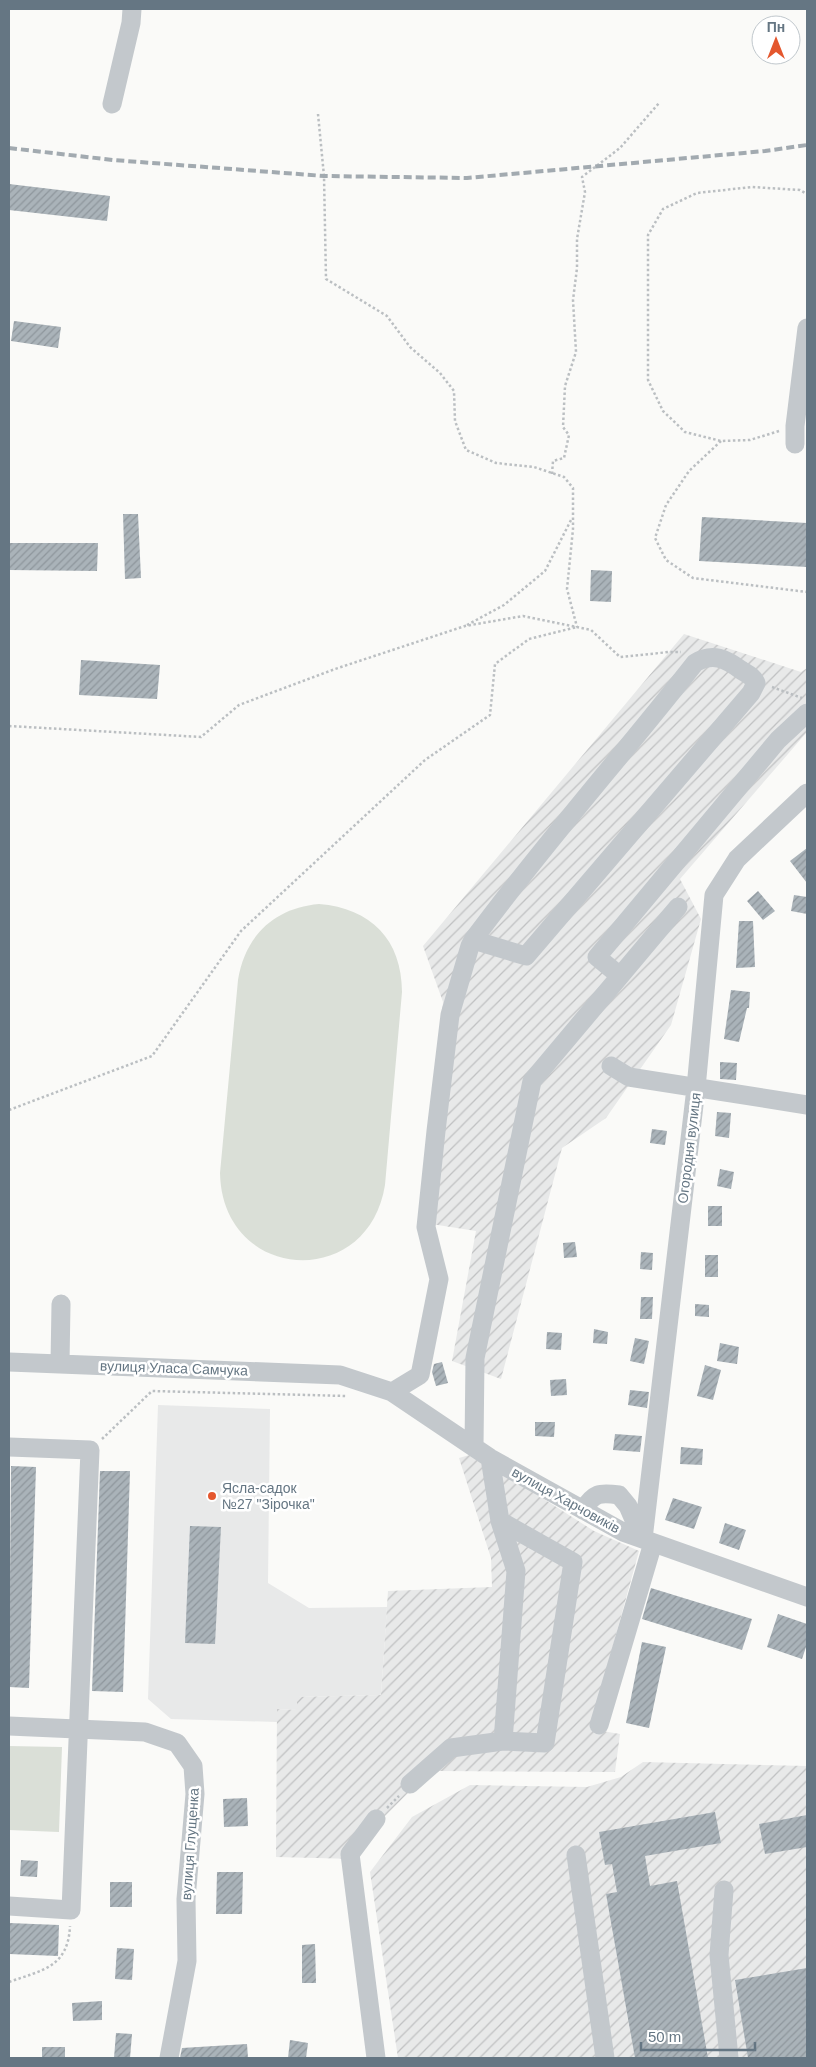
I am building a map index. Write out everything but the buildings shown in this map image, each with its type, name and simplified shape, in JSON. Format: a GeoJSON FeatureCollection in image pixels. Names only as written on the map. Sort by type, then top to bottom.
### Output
{"type":"FeatureCollection","features":[{"type":"Feature","properties":{"kind":"street"},"geometry":{"type":"LineString","coordinates":[[112,104],[131,23],[132,9]]}},
{"type":"Feature","properties":{"kind":"street"},"geometry":{"type":"LineString","coordinates":[[795,444],[795,426],[807,328]]}},
{"type":"Feature","properties":{"kind":"street"},"geometry":{"type":"LineString","coordinates":[[392,1392],[420,1375],[429,1335],[438,1279],[426,1227],[436,1131],[450,1015],[473,940],[524,871],[630,745],[695,663],[701,659],[720,657],[754,680],[755,686],[751,693],[526,956],[473,940]]}},
{"type":"Feature","properties":{"kind":"street"},"geometry":{"type":"LineString","coordinates":[[620,976],[597,957],[778,740],[807,713]]}},
{"type":"Feature","properties":{"kind":"street","name":"Огородня вулиця"},"geometry":{"type":"LineString","coordinates":[[600,1725],[648,1541],[696,1088],[714,896],[737,859],[807,793]]}},
{"type":"Feature","properties":{"kind":"street"},"geometry":{"type":"LineString","coordinates":[[474,1446],[475,1358],[532,1081],[678,907]]}},
{"type":"Feature","properties":{"kind":"street"},"geometry":{"type":"LineString","coordinates":[[611,1066],[629,1077],[807,1105]]}},
{"type":"Feature","properties":{"kind":"street"},"geometry":{"type":"LineString","coordinates":[[60,1364],[61,1304]]}},
{"type":"Feature","properties":{"kind":"street","name":"вулиця Уласа Самчука"},"geometry":{"type":"LineString","coordinates":[[9,1362],[340,1375]]}},
{"type":"Feature","properties":{"kind":"street","name":"вулиця Харчовиків"},"geometry":{"type":"LineString","coordinates":[[340,1375],[392,1392],[490,1458],[623,1532],[807,1597]]}},
{"type":"Feature","properties":{"kind":"street"},"geometry":{"type":"LineString","coordinates":[[9,1447],[90,1450],[80,1730],[71,1910],[9,1906]]}},
{"type":"Feature","properties":{"kind":"street"},"geometry":{"type":"LineString","coordinates":[[490,1458],[500,1521],[516,1571],[504,1741]]}},
{"type":"Feature","properties":{"kind":"street"},"geometry":{"type":"LineString","coordinates":[[583,1510],[592,1497],[605,1493],[619,1495],[628,1506],[648,1541]]}},
{"type":"Feature","properties":{"kind":"street"},"geometry":{"type":"LineString","coordinates":[[410,1784],[451,1748],[504,1741],[545,1743],[573,1562],[500,1521]]}},
{"type":"Feature","properties":{"kind":"street","name":"вулиця Глущенка"},"geometry":{"type":"LineString","coordinates":[[9,1726],[145,1732],[177,1743],[193,1766],[195,1794],[186,1899],[187,1960],[169,2058]]}},
{"type":"Feature","properties":{"kind":"street"},"geometry":{"type":"LineString","coordinates":[[376,1818],[350,1854],[376,2058]]}},
{"type":"Feature","properties":{"kind":"street"},"geometry":{"type":"LineString","coordinates":[[576,1855],[605,2058]]}},
{"type":"Feature","properties":{"kind":"street"},"geometry":{"type":"LineString","coordinates":[[724,1890],[719,1955],[729,2058]]}},
{"type":"Feature","properties":{"kind":"path"},"geometry":{"type":"LineString","coordinates":[[552,474],[553,461],[564,458],[569,435],[563,427],[565,386],[576,352],[573,300],[577,268],[577,239],[585,192],[582,177],[620,148],[659,103]]}},
{"type":"Feature","properties":{"kind":"path"},"geometry":{"type":"LineString","coordinates":[[318,114],[324,176],[326,279],[387,316],[410,347],[440,373],[454,391],[455,421],[466,450],[496,463],[534,468],[564,477],[573,488],[567,588],[577,627]]}},
{"type":"Feature","properties":{"kind":"path"},"geometry":{"type":"LineString","coordinates":[[780,431],[750,440],[721,441],[685,432],[663,411],[648,380],[648,235],[663,209],[698,192],[752,187],[800,190],[807,194]]}},
{"type":"Feature","properties":{"kind":"path"},"geometry":{"type":"LineString","coordinates":[[721,441],[690,471],[666,505],[655,538],[666,560],[693,578],[807,592]]}},
{"type":"Feature","properties":{"kind":"path"},"geometry":{"type":"LineString","coordinates":[[465,626],[504,605],[545,571],[572,519]]}},
{"type":"Feature","properties":{"kind":"path"},"geometry":{"type":"LineString","coordinates":[[9,726],[201,737],[239,705],[335,669],[465,626],[523,616],[591,630],[620,657],[669,652],[684,653]]}},
{"type":"Feature","properties":{"kind":"path"},"geometry":{"type":"LineString","coordinates":[[9,1110],[152,1056],[241,931],[425,760],[490,715],[495,664],[529,640],[577,627]]}},
{"type":"Feature","properties":{"kind":"path"},"geometry":{"type":"LineString","coordinates":[[754,680],[807,700]]}},
{"type":"Feature","properties":{"kind":"path"},"geometry":{"type":"LineString","coordinates":[[90,1450],[152,1390],[353,1396]]}},
{"type":"Feature","properties":{"kind":"path"},"geometry":{"type":"LineString","coordinates":[[376,1818],[410,1784]]}},
{"type":"Feature","properties":{"kind":"path"},"geometry":{"type":"LineString","coordinates":[[9,1982],[53,1966],[69,1943],[71,1910]]}},
{"type":"Feature","properties":{"kind":"shaded area"},"geometry":{"type":"Polygon","coordinates":[[[684,634],[801,672],[807,668],[807,732],[680,879],[701,919],[671,1025],[606,1118],[562,1148],[501,1379],[452,1361],[476,1231],[425,1223],[443,1002],[423,946],[684,634]]]}},
{"type":"Feature","properties":{"kind":"shaded area"},"geometry":{"type":"Polygon","coordinates":[[[319,904],[354,912],[380,930],[389,942],[396,957],[401,973],[402,992],[385,1185],[373,1220],[352,1244],[326,1257],[297,1260],[269,1253],[244,1236],[227,1209],[220,1173],[238,980],[247,950],[264,927],[275,918],[288,911],[319,904]]]}},
{"type":"Feature","properties":{"kind":"shaded area","name":"Ясла-садок №27 \"Зірочка\""},"geometry":{"type":"Polygon","coordinates":[[[158,1405],[270,1409],[268,1583],[309,1608],[387,1607],[381,1695],[297,1697],[297,1710],[277,1709],[277,1722],[171,1719],[148,1699],[158,1405]]]}},
{"type":"Feature","properties":{"kind":"shaded area"},"geometry":{"type":"Polygon","coordinates":[[[473,1454],[594,1531],[639,1551],[590,1729],[620,1734],[615,1772],[439,1771],[410,1791],[384,1817],[356,1859],[276,1857],[277,1709],[297,1710],[297,1697],[381,1695],[388,1591],[492,1587],[491,1558],[459,1458],[473,1454]]]}},
{"type":"Feature","properties":{"kind":"shaded area"},"geometry":{"type":"Polygon","coordinates":[[[9,1746],[62,1747],[59,1832],[9,1830],[9,1746]]]}},
{"type":"Feature","properties":{"kind":"shaded area"},"geometry":{"type":"Polygon","coordinates":[[[643,1762],[807,1766],[807,2058],[398,2058],[370,1872],[412,1817],[470,1785],[587,1787],[621,1777],[643,1762]]]}},
{"type":"Feature","properties":{"kind":"railway"},"geometry":{"type":"LineString","coordinates":[[9,148],[113,160],[324,176],[467,178],[765,151],[807,145]]}},
{"type":"Feature","properties":{"kind":"place","name":"Ясла-садок №27 \"Зірочка\""},"geometry":{"type":"Point","coordinates":[212,1496]}}]}
